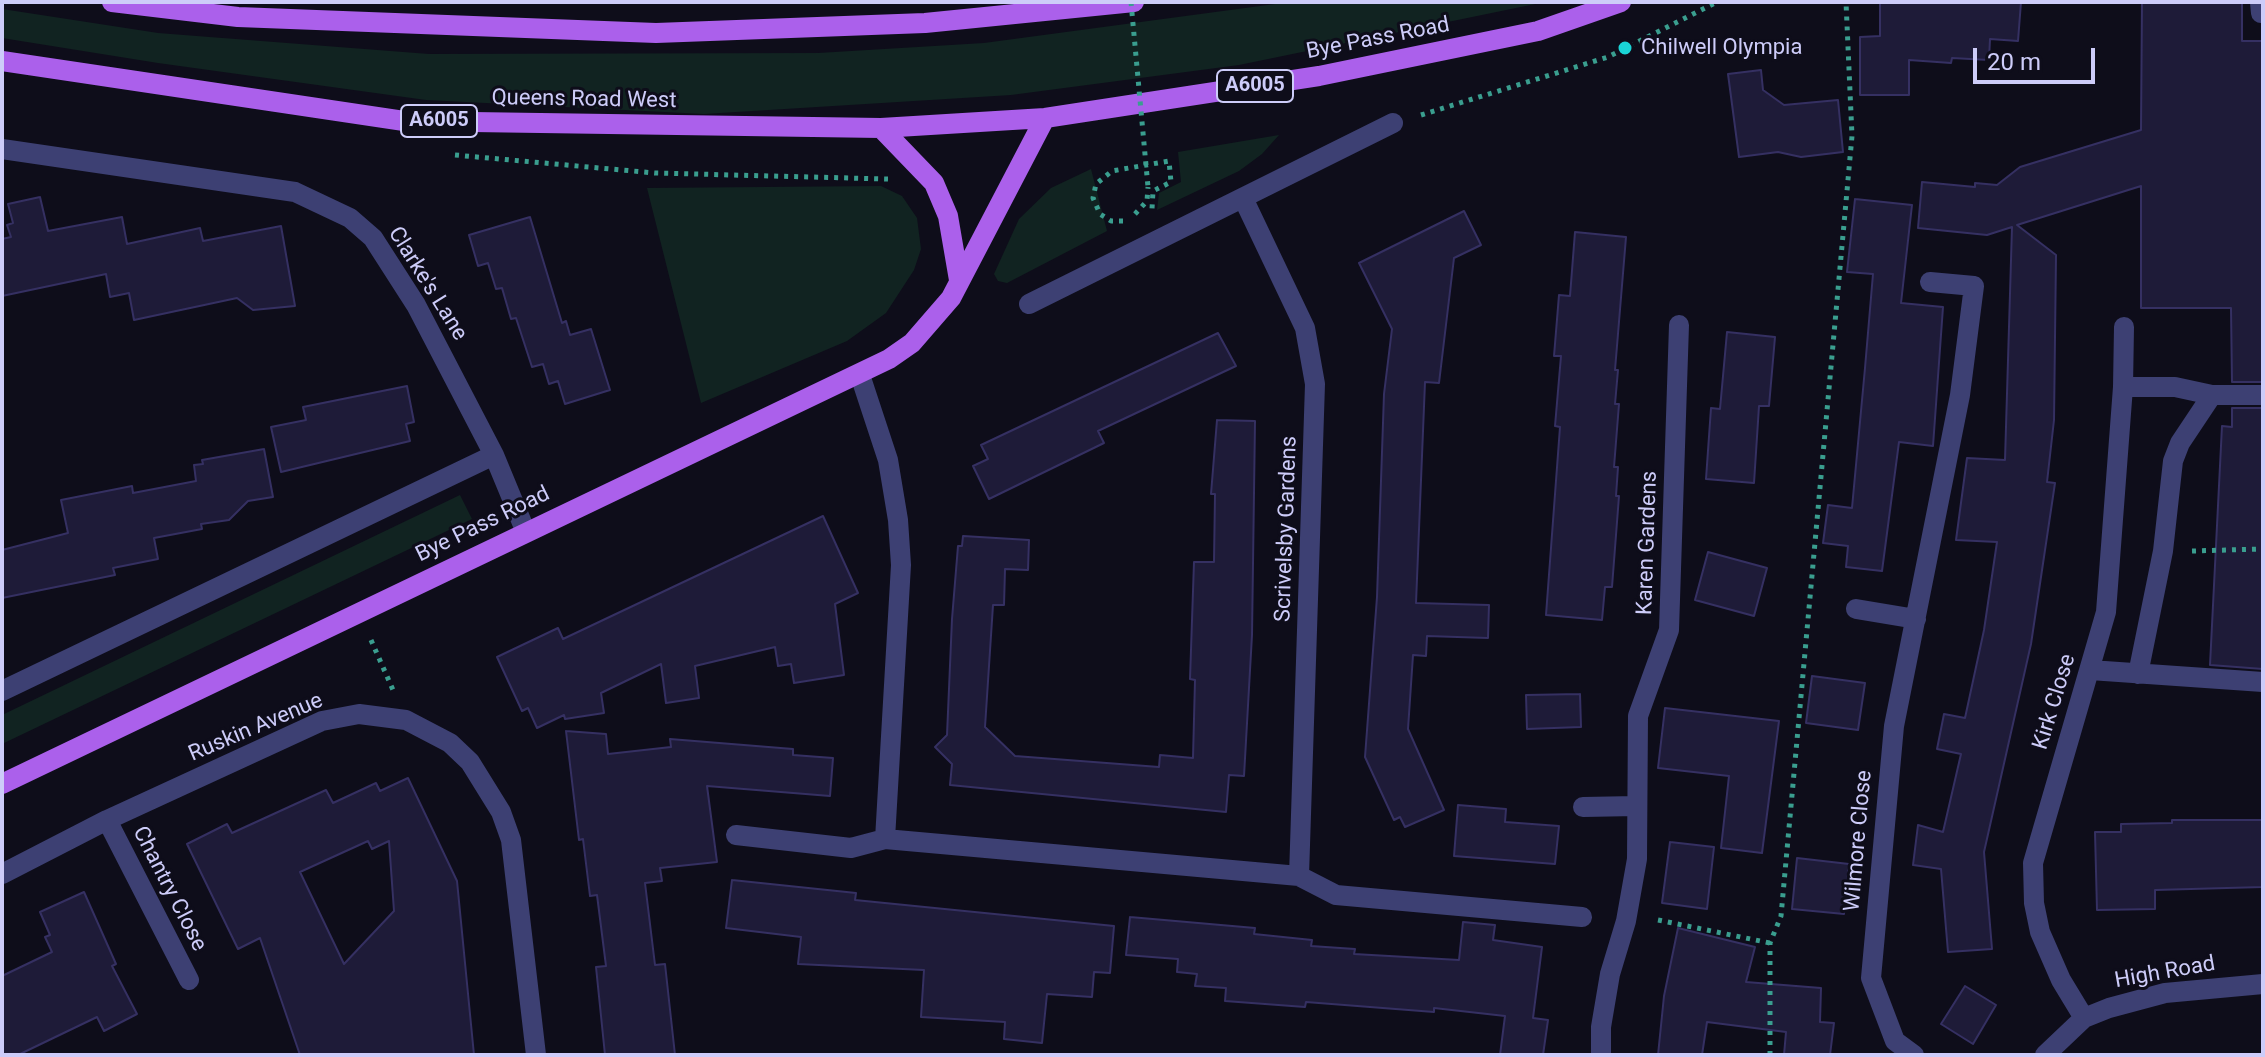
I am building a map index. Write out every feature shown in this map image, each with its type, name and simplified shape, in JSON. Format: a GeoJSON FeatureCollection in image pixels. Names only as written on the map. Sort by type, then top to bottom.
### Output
{"type":"FeatureCollection","features":[{"type":"Feature","properties":{"kind":"main road"},"geometry":{"type":"LineString","coordinates":[[112,2],[656,33],[925,23],[1132,2]]}},
{"type":"Feature","properties":{"kind":"main road","name":"Bye Pass Road"},"geometry":{"type":"LineString","coordinates":[[881,128],[1045,118],[1319,76],[1538,31],[1621,2]]}},
{"type":"Feature","properties":{"kind":"main road","name":"Queens Road West"},"geometry":{"type":"LineString","coordinates":[[2,61],[404,121],[881,128]]}},
{"type":"Feature","properties":{"kind":"main road","name":"Bye Pass Road"},"geometry":{"type":"LineString","coordinates":[[2,784],[525,530],[860,375],[912,343],[934,322],[959,280],[1045,118]]}},
{"type":"Feature","properties":{"kind":"main road"},"geometry":{"type":"LineString","coordinates":[[881,128],[934,183],[948,216],[959,280]]}},
{"type":"Feature","properties":{"kind":"street"},"geometry":{"type":"LineString","coordinates":[[1029,304],[1393,123]]}},
{"type":"Feature","properties":{"kind":"street","name":"Clarke's Lane"},"geometry":{"type":"LineString","coordinates":[[2,149],[295,192],[350,218],[373,238],[402,281],[494,455],[525,530]]}},
{"type":"Feature","properties":{"kind":"street","name":"Scrivelsby Gardens"},"geometry":{"type":"LineString","coordinates":[[1243,198],[1305,328],[1315,384],[1299,876]]}},
{"type":"Feature","properties":{"kind":"street","name":"Wilmore Close"},"geometry":{"type":"LineString","coordinates":[[1914,1055],[1895,1041],[1871,978],[1894,726],[1960,395],[1974,286],[1930,282]]}},
{"type":"Feature","properties":{"kind":"street","name":"Karen Gardens"},"geometry":{"type":"LineString","coordinates":[[1601,1055],[1601,1027],[1610,974],[1626,921],[1637,859],[1638,716],[1669,630],[1679,325]]}},
{"type":"Feature","properties":{"kind":"street","name":"Kirk Close"},"geometry":{"type":"LineString","coordinates":[[2084,1018],[2061,980],[2040,932],[2034,903],[2033,863],[2100,641],[2110,583],[2124,327]]}},
{"type":"Feature","properties":{"kind":"street"},"geometry":{"type":"LineString","coordinates":[[860,375],[888,460],[898,520],[901,565],[885,839]]}},
{"type":"Feature","properties":{"kind":"street"},"geometry":{"type":"LineString","coordinates":[[2123,387],[2175,387],[2212,395],[2263,395]]}},
{"type":"Feature","properties":{"kind":"street"},"geometry":{"type":"LineString","coordinates":[[2138,674],[2163,551],[2173,461],[2180,443],[2212,395]]}},
{"type":"Feature","properties":{"kind":"street"},"geometry":{"type":"LineString","coordinates":[[2,691],[494,455]]}},
{"type":"Feature","properties":{"kind":"street"},"geometry":{"type":"LineString","coordinates":[[1856,609],[1916,619]]}},
{"type":"Feature","properties":{"kind":"street"},"geometry":{"type":"LineString","coordinates":[[2090,670],[2263,682]]}},
{"type":"Feature","properties":{"kind":"street","name":"Ruskin Avenue"},"geometry":{"type":"LineString","coordinates":[[2,874],[107,820],[322,721],[359,714],[406,720],[450,743],[480,775],[501,812],[511,840],[536,1055]]}},
{"type":"Feature","properties":{"kind":"street"},"geometry":{"type":"LineString","coordinates":[[1583,807],[1636,806]]}},
{"type":"Feature","properties":{"kind":"street","name":"Chantry Close"},"geometry":{"type":"LineString","coordinates":[[107,820],[189,980]]}},
{"type":"Feature","properties":{"kind":"street"},"geometry":{"type":"LineString","coordinates":[[736,835],[851,848],[885,839],[1299,876],[1336,895],[1582,917]]}},
{"type":"Feature","properties":{"kind":"street","name":"High Road"},"geometry":{"type":"LineString","coordinates":[[2045,1055],[2084,1018],[2165,993],[2263,984]]}},
{"type":"Feature","properties":{"kind":"path"},"geometry":{"type":"LineString","coordinates":[[1132,2],[1139,94],[1141,110],[1143,140],[1145,156],[1146,171],[1148,187],[1147,201],[1124,221],[1111,221],[1100,214],[1093,198],[1096,184],[1112,171],[1143,166],[1154,164],[1169,161],[1171,182],[1153,191],[1149,246]]}},
{"type":"Feature","properties":{"kind":"path"},"geometry":{"type":"LineString","coordinates":[[1393,123],[1608,57],[1717,2]]}},
{"type":"Feature","properties":{"kind":"path"},"geometry":{"type":"LineString","coordinates":[[1770,1055],[1770,943],[1781,916],[1852,136],[1846,2]]}},
{"type":"Feature","properties":{"kind":"path"},"geometry":{"type":"LineString","coordinates":[[454,155],[514,163],[655,173],[892,179]]}},
{"type":"Feature","properties":{"kind":"path"},"geometry":{"type":"LineString","coordinates":[[2163,551],[2263,549]]}},
{"type":"Feature","properties":{"kind":"path"},"geometry":{"type":"LineString","coordinates":[[359,612],[406,720]]}},
{"type":"Feature","properties":{"kind":"path"},"geometry":{"type":"LineString","coordinates":[[1626,921],[1654,919],[1770,943]]}},
{"type":"Feature","properties":{"kind":"green space"},"geometry":{"type":"Polygon","coordinates":[[[1290,2],[1545,2],[1239,65],[1011,95],[704,114],[426,100],[2,38],[2,9],[158,33],[429,54],[818,53],[984,43],[1290,2]]]}},
{"type":"Feature","properties":{"kind":"green space"},"geometry":{"type":"Polygon","coordinates":[[[1279,135],[1262,154],[1239,171],[1157,210],[1159,193],[1181,182],[1178,152],[1279,135]]]}},
{"type":"Feature","properties":{"kind":"green space"},"geometry":{"type":"Polygon","coordinates":[[[1091,169],[1107,231],[1007,283],[998,281],[994,274],[1019,219],[1051,188],[1091,169]]]}},
{"type":"Feature","properties":{"kind":"green space"},"geometry":{"type":"Polygon","coordinates":[[[881,186],[902,196],[917,218],[921,249],[914,270],[886,313],[847,341],[701,403],[647,188],[881,186]]]}},
{"type":"Feature","properties":{"kind":"green space"},"geometry":{"type":"Polygon","coordinates":[[[460,495],[472,519],[2,744],[2,715],[460,495]]]}},
{"type":"Feature","properties":{"kind":"building"},"geometry":{"type":"Polygon","coordinates":[[[1880,2],[2021,2],[2018,41],[1990,39],[1989,60],[1952,58],[1951,63],[1909,60],[1909,95],[1860,95],[1860,37],[1880,36],[1880,2]]]}},
{"type":"Feature","properties":{"kind":"building"},"geometry":{"type":"Polygon","coordinates":[[[2142,2],[2242,2],[2242,41],[2263,41],[2263,382],[2232,382],[2231,308],[2141,308],[2141,186],[2017,225],[2056,255],[2054,420],[2047,482],[2055,483],[2031,644],[1984,852],[1992,949],[1948,952],[1941,869],[1913,865],[1918,825],[1943,832],[1961,754],[1937,749],[1944,714],[1965,718],[1984,630],[1997,542],[1956,540],[1967,458],[2005,460],[2012,227],[1987,235],[1918,228],[1922,182],[1975,187],[1975,183],[1997,185],[2020,167],[2141,130],[2142,2]]]}},
{"type":"Feature","properties":{"kind":"building"},"geometry":{"type":"Polygon","coordinates":[[[1761,70],[1763,90],[1784,105],[1838,100],[1843,152],[1801,157],[1778,152],[1739,157],[1728,74],[1761,70]]]}},
{"type":"Feature","properties":{"kind":"building"},"geometry":{"type":"Polygon","coordinates":[[[40,197],[48,231],[122,217],[127,244],[200,228],[203,241],[281,226],[295,306],[253,310],[237,298],[134,320],[129,293],[110,297],[106,274],[2,296],[2,239],[11,237],[7,225],[13,223],[8,204],[40,197]]]}},
{"type":"Feature","properties":{"kind":"building"},"geometry":{"type":"Polygon","coordinates":[[[1855,199],[1912,205],[1901,303],[1943,307],[1933,446],[1899,442],[1882,571],[1846,567],[1848,546],[1823,543],[1828,505],[1852,508],[1873,274],[1847,272],[1855,199]]]}},
{"type":"Feature","properties":{"kind":"building"},"geometry":{"type":"Polygon","coordinates":[[[1464,211],[1481,245],[1454,258],[1439,383],[1425,382],[1416,603],[1489,605],[1488,638],[1427,636],[1426,656],[1413,655],[1408,729],[1444,810],[1405,827],[1400,817],[1394,820],[1365,757],[1377,597],[1384,394],[1392,329],[1359,263],[1464,211]]]}},
{"type":"Feature","properties":{"kind":"building"},"geometry":{"type":"Polygon","coordinates":[[[530,217],[562,323],[566,321],[570,335],[591,329],[610,390],[565,404],[558,381],[549,384],[543,364],[532,367],[516,318],[511,319],[502,288],[496,289],[488,263],[478,266],[469,235],[530,217]]]}},
{"type":"Feature","properties":{"kind":"building"},"geometry":{"type":"Polygon","coordinates":[[[1575,232],[1626,237],[1615,370],[1618,370],[1615,404],[1619,404],[1614,467],[1618,467],[1616,496],[1619,496],[1612,587],[1605,587],[1602,620],[1546,615],[1560,427],[1555,426],[1561,356],[1554,356],[1559,295],[1570,296],[1575,232]]]}},
{"type":"Feature","properties":{"kind":"building"},"geometry":{"type":"Polygon","coordinates":[[[1727,332],[1775,337],[1769,406],[1759,406],[1754,483],[1706,479],[1711,408],[1720,409],[1727,332]]]}},
{"type":"Feature","properties":{"kind":"building"},"geometry":{"type":"Polygon","coordinates":[[[1218,333],[1236,366],[1098,431],[1104,443],[989,499],[973,466],[988,459],[981,445],[1218,333]]]}},
{"type":"Feature","properties":{"kind":"building"},"geometry":{"type":"Polygon","coordinates":[[[407,386],[414,422],[406,424],[410,441],[281,472],[271,427],[306,420],[303,407],[407,386]]]}},
{"type":"Feature","properties":{"kind":"building"},"geometry":{"type":"Polygon","coordinates":[[[2232,408],[2263,408],[2263,669],[2210,665],[2222,426],[2232,427],[2232,408]]]}},
{"type":"Feature","properties":{"kind":"building"},"geometry":{"type":"Polygon","coordinates":[[[1217,420],[1255,421],[1252,635],[1244,776],[1229,775],[1226,812],[950,785],[952,764],[935,747],[947,735],[952,619],[958,546],[962,546],[963,536],[1029,540],[1028,570],[1005,569],[1004,605],[993,605],[985,727],[1015,756],[1159,767],[1160,755],[1193,758],[1195,680],[1190,679],[1194,562],[1214,562],[1215,494],[1211,494],[1217,420]]]}},
{"type":"Feature","properties":{"kind":"building"},"geometry":{"type":"Polygon","coordinates":[[[264,449],[273,497],[248,501],[229,520],[201,524],[202,529],[154,538],[158,559],[113,568],[115,575],[2,598],[2,550],[68,533],[61,500],[132,486],[133,493],[196,481],[194,465],[203,464],[202,460],[264,449]]]}},
{"type":"Feature","properties":{"kind":"building"},"geometry":{"type":"Polygon","coordinates":[[[823,516],[858,593],[835,604],[844,675],[794,683],[791,664],[778,666],[775,647],[695,666],[699,698],[666,703],[661,664],[601,693],[604,713],[565,719],[564,715],[537,728],[528,708],[522,711],[497,657],[558,628],[563,639],[823,516]]]}},
{"type":"Feature","properties":{"kind":"building"},"geometry":{"type":"Polygon","coordinates":[[[1708,552],[1767,568],[1754,616],[1695,600],[1708,552]]]}},
{"type":"Feature","properties":{"kind":"building"},"geometry":{"type":"Polygon","coordinates":[[[1812,676],[1865,683],[1858,730],[1806,723],[1812,676]]]}},
{"type":"Feature","properties":{"kind":"building"},"geometry":{"type":"Polygon","coordinates":[[[1580,694],[1581,727],[1527,729],[1526,695],[1580,694]]]}},
{"type":"Feature","properties":{"kind":"building"},"geometry":{"type":"Polygon","coordinates":[[[1665,708],[1779,721],[1762,853],[1721,848],[1729,776],[1658,768],[1665,708]]]}},
{"type":"Feature","properties":{"kind":"building"},"geometry":{"type":"Polygon","coordinates":[[[566,731],[606,734],[608,754],[671,747],[670,739],[793,749],[793,755],[833,758],[830,796],[707,786],[717,862],[660,868],[662,881],[645,883],[655,965],[665,964],[675,1055],[605,1055],[596,967],[606,966],[597,895],[590,896],[583,839],[579,840],[566,731]]]}},
{"type":"Feature","properties":{"kind":"building"},"geometry":{"type":"Polygon","coordinates":[[[408,778],[457,881],[474,1055],[300,1055],[260,938],[238,949],[187,844],[227,824],[232,833],[326,790],[333,803],[376,783],[380,791],[408,778]],[[368,841],[300,872],[344,964],[394,911],[389,841],[372,849],[368,841]]]}},
{"type":"Feature","properties":{"kind":"building"},"geometry":{"type":"Polygon","coordinates":[[[1458,805],[1506,809],[1505,822],[1559,826],[1555,864],[1454,856],[1458,805]]]}},
{"type":"Feature","properties":{"kind":"building"},"geometry":{"type":"Polygon","coordinates":[[[2172,820],[2263,820],[2263,887],[2155,890],[2155,909],[2097,910],[2095,832],[2121,832],[2121,824],[2172,823],[2172,820]]]}},
{"type":"Feature","properties":{"kind":"building"},"geometry":{"type":"Polygon","coordinates":[[[1670,842],[1714,847],[1707,909],[1662,903],[1670,842]]]}},
{"type":"Feature","properties":{"kind":"building"},"geometry":{"type":"Polygon","coordinates":[[[1797,858],[1849,864],[1844,914],[1792,909],[1797,858]]]}},
{"type":"Feature","properties":{"kind":"building"},"geometry":{"type":"Polygon","coordinates":[[[732,880],[856,893],[855,900],[1114,926],[1110,973],[1094,972],[1092,997],[1047,994],[1042,1043],[1004,1039],[1005,1022],[921,1017],[924,970],[798,964],[801,937],[726,928],[732,880]]]}},
{"type":"Feature","properties":{"kind":"building"},"geometry":{"type":"Polygon","coordinates":[[[84,892],[116,964],[112,966],[137,1014],[104,1031],[97,1017],[18,1055],[2,1055],[2,976],[52,952],[45,937],[50,935],[40,912],[84,892]]]}},
{"type":"Feature","properties":{"kind":"building"},"geometry":{"type":"Polygon","coordinates":[[[1130,917],[1255,928],[1254,934],[1312,940],[1311,946],[1355,949],[1354,954],[1459,960],[1463,922],[1495,925],[1493,940],[1542,947],[1533,1018],[1548,1020],[1543,1055],[1500,1055],[1505,1016],[1434,1008],[1434,1012],[1306,1002],[1305,1007],[1225,1001],[1226,988],[1195,986],[1197,974],[1177,972],[1178,959],[1126,955],[1130,917]]]}},
{"type":"Feature","properties":{"kind":"building"},"geometry":{"type":"Polygon","coordinates":[[[1678,928],[1755,947],[1746,982],[1821,988],[1820,1022],[1834,1023],[1830,1055],[1784,1055],[1786,1032],[1707,1022],[1702,1055],[1658,1055],[1664,996],[1678,928]]]}},
{"type":"Feature","properties":{"kind":"building"},"geometry":{"type":"Polygon","coordinates":[[[1965,986],[1996,1005],[1973,1044],[1941,1024],[1965,986]]]}},
{"type":"Feature","properties":{"kind":"place","name":"Chilwell Olympia"},"geometry":{"type":"Point","coordinates":[1625,48]}}]}
